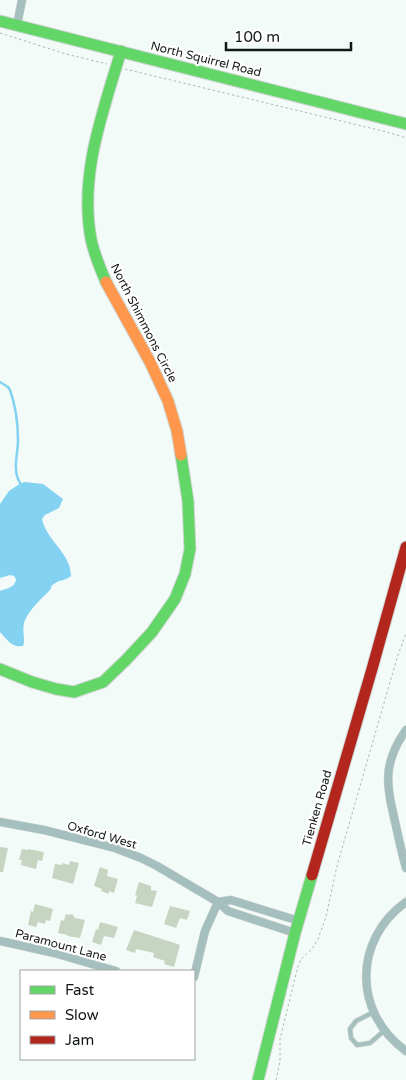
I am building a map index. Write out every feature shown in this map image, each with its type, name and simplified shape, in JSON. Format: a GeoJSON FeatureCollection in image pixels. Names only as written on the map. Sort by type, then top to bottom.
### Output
{"type":"FeatureCollection","features":[{"type":"Feature","properties":{"kind":"street"},"geometry":{"type":"LineString","coordinates":[[17,25],[22,0]]}},
{"type":"Feature","properties":{"kind":"street","name":"North Squirrel Road"},"geometry":{"type":"LineString","coordinates":[[0,21],[406,124]]}},
{"type":"Feature","properties":{"kind":"street","name":"North Shimmons Circle"},"geometry":{"type":"LineString","coordinates":[[0,669],[32,682],[74,692],[103,682],[152,632],[176,599],[185,574],[190,549],[188,501],[173,416],[150,362],[106,282],[91,239],[87,200],[89,175],[96,136],[121,51]]}},
{"type":"Feature","properties":{"kind":"street","name":"Tienken Road"},"geometry":{"type":"LineString","coordinates":[[258,1079],[298,921],[406,547]]}},
{"type":"Feature","properties":{"kind":"street"},"geometry":{"type":"LineString","coordinates":[[406,730],[394,748],[388,779],[388,793],[406,868]]}},
{"type":"Feature","properties":{"kind":"street","name":"Oxford West"},"geometry":{"type":"LineString","coordinates":[[0,822],[44,830],[115,848],[141,858],[218,902],[228,911],[295,934]]}},
{"type":"Feature","properties":{"kind":"street","name":"Oxford West"},"geometry":{"type":"LineString","coordinates":[[218,902],[231,900],[298,921]]}},
{"type":"Feature","properties":{"kind":"street"},"geometry":{"type":"LineString","coordinates":[[195,973],[205,931],[218,902]]}},
{"type":"Feature","properties":{"kind":"street"},"geometry":{"type":"LineString","coordinates":[[406,902],[390,915],[380,929],[366,966],[366,987],[377,1019],[398,1045],[406,1051]]}},
{"type":"Feature","properties":{"kind":"street","name":"Paramount Lane"},"geometry":{"type":"LineString","coordinates":[[0,941],[54,953],[113,970]]}},
{"type":"Feature","properties":{"kind":"lane"},"geometry":{"type":"LineString","coordinates":[[374,1012],[356,1020],[350,1028],[351,1038],[357,1045],[370,1043],[385,1030]]}},
{"type":"Feature","properties":{"kind":"path"},"geometry":{"type":"LineString","coordinates":[[0,33],[66,54],[110,65]]}},
{"type":"Feature","properties":{"kind":"path"},"geometry":{"type":"LineString","coordinates":[[122,68],[406,138]]}},
{"type":"Feature","properties":{"kind":"path"},"geometry":{"type":"LineString","coordinates":[[276,1080],[280,1061],[280,1039],[298,966],[301,959],[312,949],[318,939],[326,917],[337,866],[397,658],[406,633]]}},
{"type":"Feature","properties":{"kind":"water"},"geometry":{"type":"Polygon","coordinates":[[[25,482],[43,484],[63,499],[59,508],[45,515],[42,519],[48,534],[67,560],[71,576],[56,582],[36,604],[25,620],[23,646],[15,646],[0,632],[0,591],[12,586],[16,579],[10,575],[0,578],[0,504],[9,491],[25,482]]]}},
{"type":"Feature","properties":{"kind":"building"},"geometry":{"type":"Polygon","coordinates":[[[0,847],[8,848],[3,872],[0,872],[0,847]]]}},
{"type":"Feature","properties":{"kind":"building"},"geometry":{"type":"Polygon","coordinates":[[[22,849],[44,852],[42,861],[38,860],[36,869],[21,865],[22,860],[19,860],[22,849]]]}},
{"type":"Feature","properties":{"kind":"building"},"geometry":{"type":"Polygon","coordinates":[[[70,861],[79,863],[73,884],[52,878],[55,864],[62,865],[63,863],[69,865],[70,861]]]}},
{"type":"Feature","properties":{"kind":"building"},"geometry":{"type":"Polygon","coordinates":[[[100,867],[108,870],[107,876],[118,879],[114,893],[109,891],[109,894],[94,886],[100,867]]]}},
{"type":"Feature","properties":{"kind":"building"},"geometry":{"type":"Polygon","coordinates":[[[139,882],[151,886],[151,890],[157,891],[152,907],[135,903],[139,882]]]}},
{"type":"Feature","properties":{"kind":"building"},"geometry":{"type":"Polygon","coordinates":[[[35,904],[53,909],[50,921],[46,920],[45,924],[38,922],[36,927],[28,925],[31,911],[33,912],[35,904]]]}},
{"type":"Feature","properties":{"kind":"building"},"geometry":{"type":"Polygon","coordinates":[[[170,906],[190,911],[187,920],[180,918],[176,928],[164,924],[170,906]]]}},
{"type":"Feature","properties":{"kind":"building"},"geometry":{"type":"Polygon","coordinates":[[[66,914],[72,914],[75,918],[85,920],[80,938],[58,933],[61,920],[64,921],[66,914]]]}},
{"type":"Feature","properties":{"kind":"building"},"geometry":{"type":"Polygon","coordinates":[[[100,922],[118,927],[114,938],[104,936],[101,945],[92,942],[100,922]]]}},
{"type":"Feature","properties":{"kind":"building"},"geometry":{"type":"Polygon","coordinates":[[[134,930],[180,945],[174,967],[164,964],[165,961],[153,957],[154,953],[136,949],[135,953],[126,950],[134,930]]]}},
{"type":"Feature","properties":{"kind":"waterway"},"geometry":{"type":"LineString","coordinates":[[0,382],[10,390],[15,409],[18,440],[16,472],[20,483]]}},
{"type":"Feature","properties":{"kind":"traffic: fast"},"geometry":{"type":"LineString","coordinates":[[0,21],[406,124]]}},
{"type":"Feature","properties":{"kind":"traffic: fast"},"geometry":{"type":"LineString","coordinates":[[106,282],[95,256],[91,239],[88,191],[90,167],[100,120],[121,51]]}},
{"type":"Feature","properties":{"kind":"traffic: fast"},"geometry":{"type":"LineString","coordinates":[[0,669],[32,682],[74,692],[103,682],[152,632],[175,599],[185,574],[190,549],[188,501],[181,455]]}},
{"type":"Feature","properties":{"kind":"traffic: fast"},"geometry":{"type":"LineString","coordinates":[[258,1080],[295,933],[312,875]]}},
{"type":"Feature","properties":{"kind":"traffic: slow"},"geometry":{"type":"LineString","coordinates":[[106,282],[150,362],[168,401],[177,431],[181,455]]}},
{"type":"Feature","properties":{"kind":"traffic: jam"},"geometry":{"type":"LineString","coordinates":[[312,875],[406,547]]}}]}
